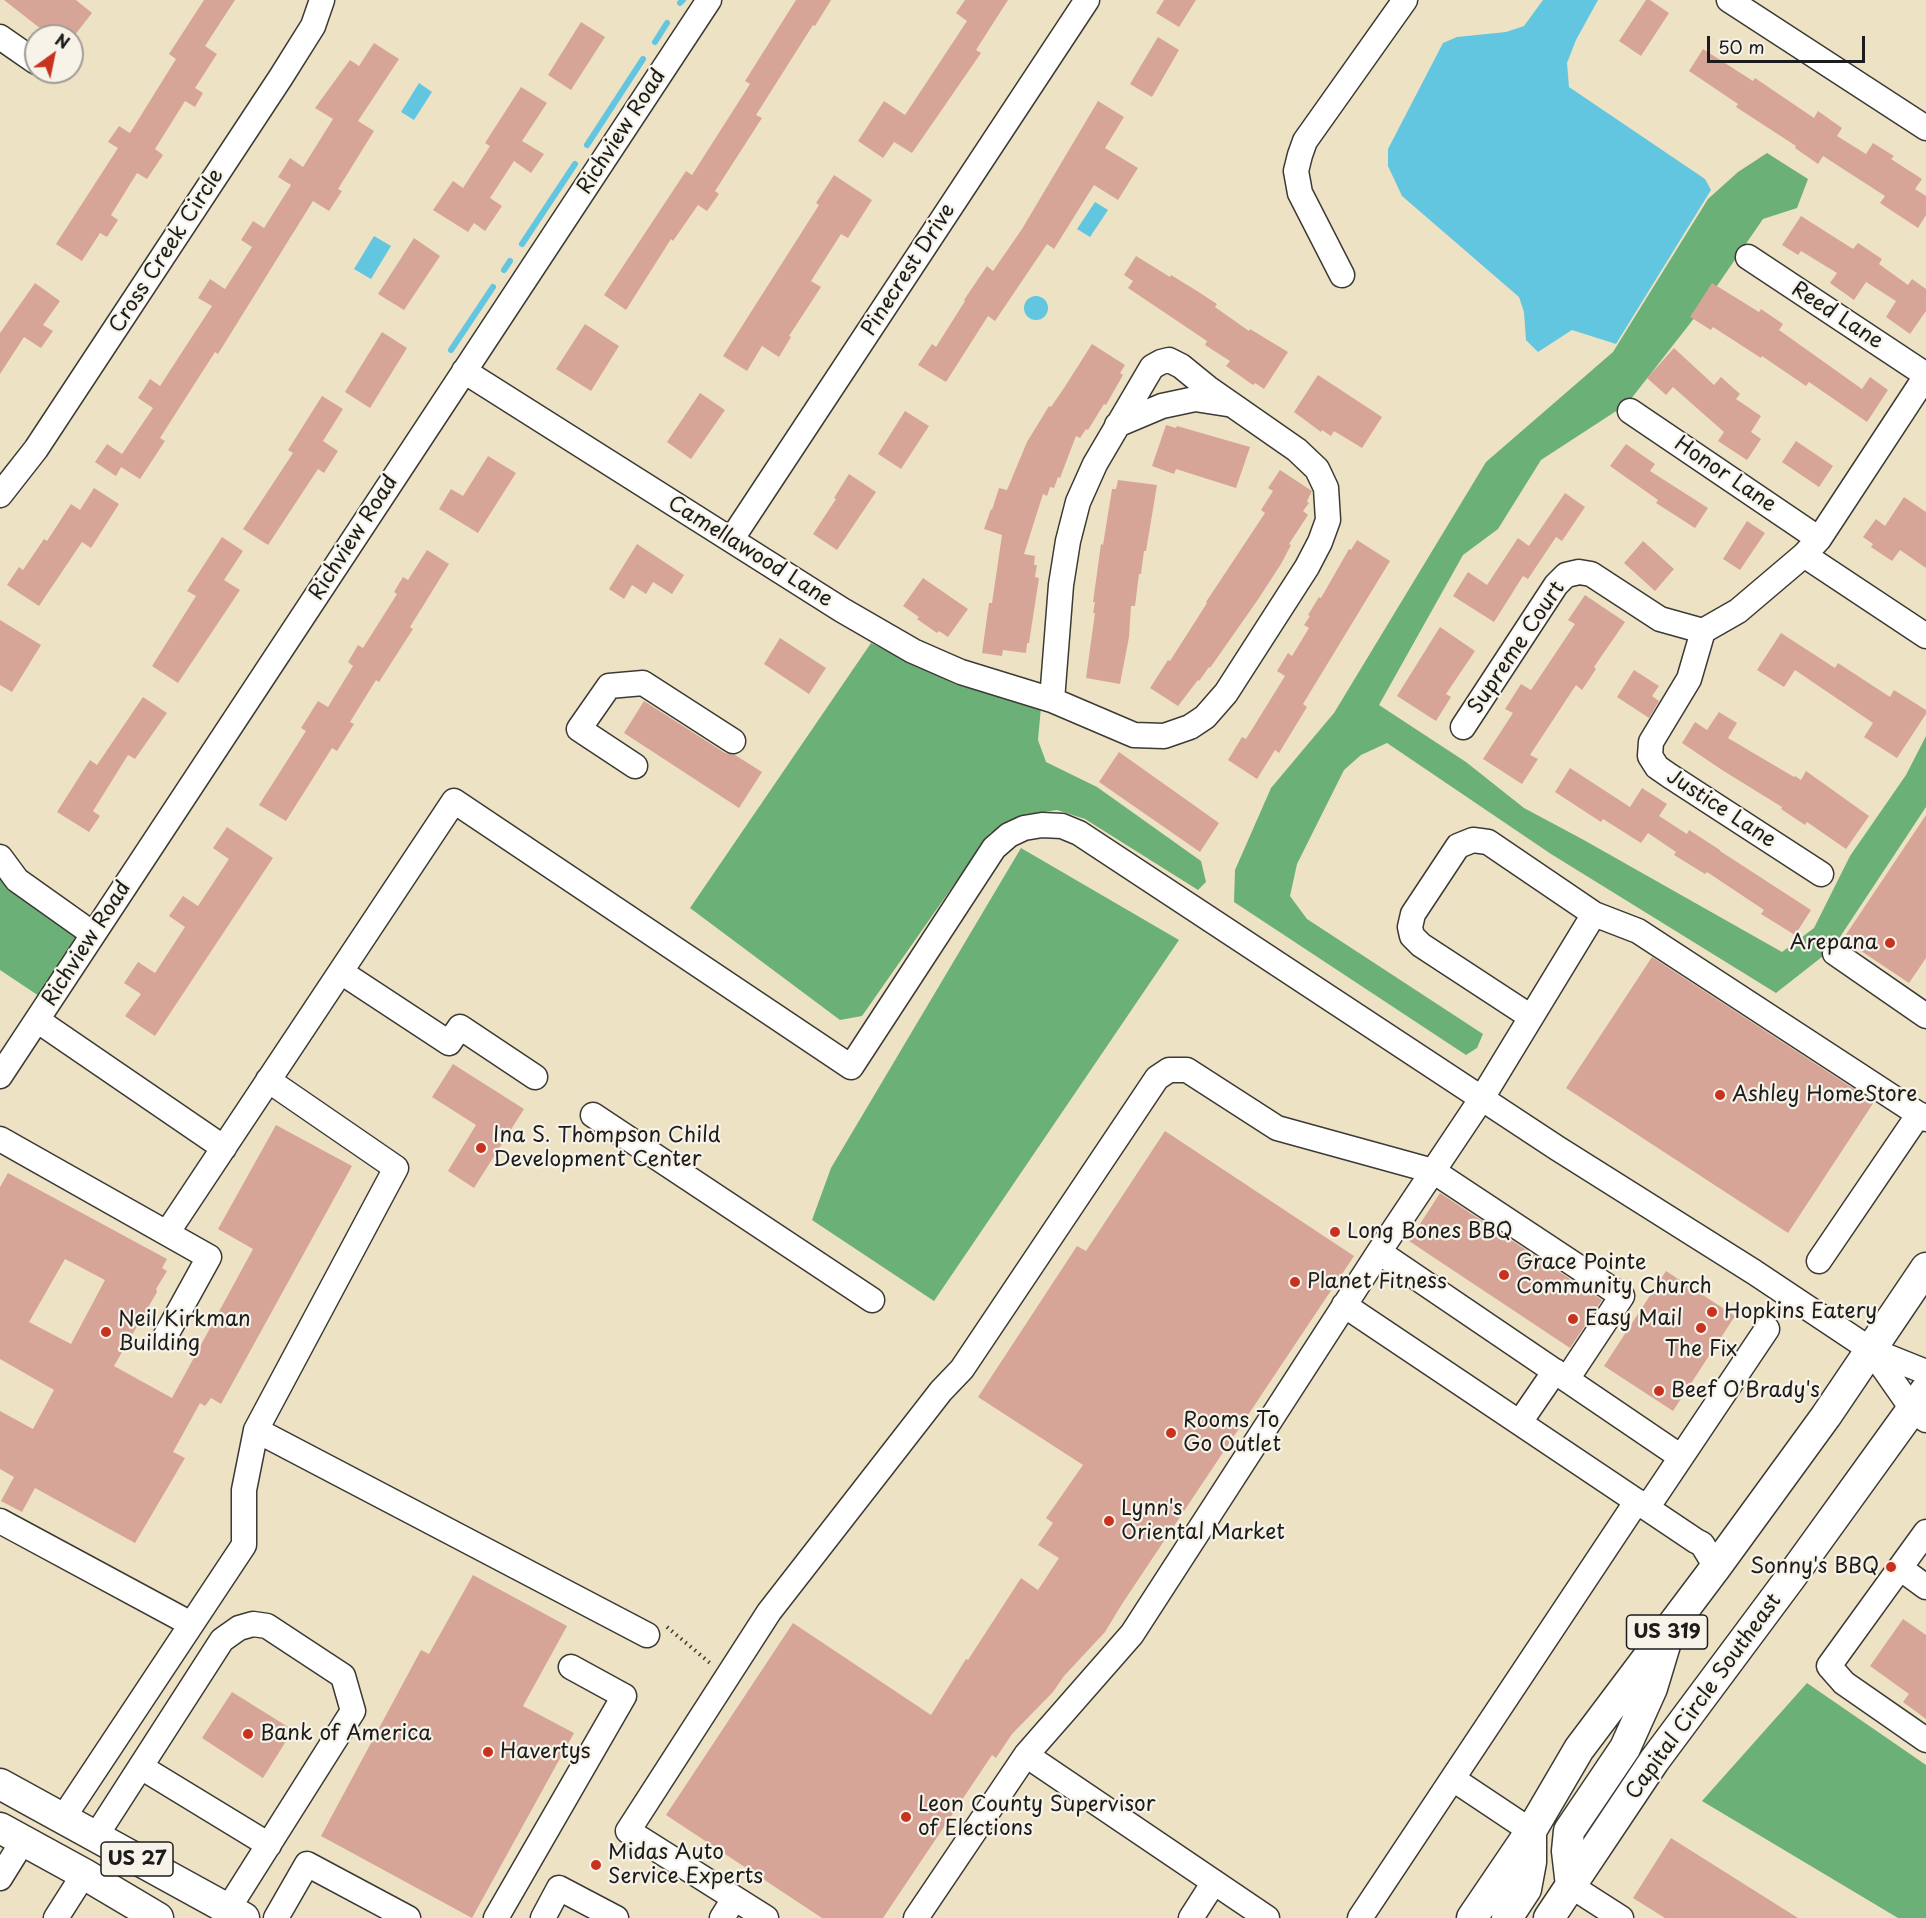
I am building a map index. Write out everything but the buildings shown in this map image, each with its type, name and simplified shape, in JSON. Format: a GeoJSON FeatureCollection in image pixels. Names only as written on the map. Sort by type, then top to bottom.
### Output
{"type":"FeatureCollection","features":[{"type":"Feature","properties":{"kind":"main road","name":"US 319"},"geometry":{"type":"LineString","coordinates":[[1472,1918],[1531,1831],[1579,1749],[1716,1568],[1826,1416],[1926,1268]]}},
{"type":"Feature","properties":{"kind":"main road","name":"Capital Circle Southeast"},"geometry":{"type":"LineString","coordinates":[[1549,1918],[1654,1761],[1922,1407]]}},
{"type":"Feature","properties":{"kind":"main road"},"geometry":{"type":"LineString","coordinates":[[1571,1886],[1567,1851],[1569,1831],[1625,1748],[1652,1688],[1670,1628]]}},
{"type":"Feature","properties":{"kind":"main road","name":"US 27"},"geometry":{"type":"LineString","coordinates":[[0,1784],[236,1914]]}},
{"type":"Feature","properties":{"kind":"main road"},"geometry":{"type":"LineString","coordinates":[[63,1818],[84,1874],[178,1882]]}},
{"type":"Feature","properties":{"kind":"main road"},"geometry":{"type":"LineString","coordinates":[[1507,1918],[1526,1888],[1532,1862],[1531,1831]]}},
{"type":"Feature","properties":{"kind":"main road","name":"US 27"},"geometry":{"type":"LineString","coordinates":[[12,1834],[84,1874],[141,1914]]}},
{"type":"Feature","properties":{"kind":"street","name":"Cross Creek Circle"},"geometry":{"type":"LineString","coordinates":[[0,495],[36,449],[281,77],[313,26],[322,0]]}},
{"type":"Feature","properties":{"kind":"street","name":"Richview Road"},"geometry":{"type":"LineString","coordinates":[[0,1076],[709,0]]}},
{"type":"Feature","properties":{"kind":"street","name":"Pinecrest Drive"},"geometry":{"type":"LineString","coordinates":[[731,540],[1087,0]]}},
{"type":"Feature","properties":{"kind":"street"},"geometry":{"type":"LineString","coordinates":[[1342,274],[1300,193],[1296,171],[1305,141],[1405,0]]}},
{"type":"Feature","properties":{"kind":"street"},"geometry":{"type":"LineString","coordinates":[[1730,0],[1926,128]]}},
{"type":"Feature","properties":{"kind":"street"},"geometry":{"type":"LineString","coordinates":[[0,37],[24,54]]}},
{"type":"Feature","properties":{"kind":"street","name":"Reed Lane"},"geometry":{"type":"LineString","coordinates":[[1748,257],[1926,375]]}},
{"type":"Feature","properties":{"kind":"street"},"geometry":{"type":"LineString","coordinates":[[1052,700],[1061,585],[1077,502],[1095,464],[1144,379],[1152,367],[1169,360],[1181,366],[1233,405]]}},
{"type":"Feature","properties":{"kind":"street","name":"Camellawood Lane"},"geometry":{"type":"LineString","coordinates":[[465,371],[842,610],[913,651],[960,672],[1052,700],[1134,735],[1164,736],[1190,727],[1205,717],[1226,693],[1307,567],[1328,520],[1326,488],[1317,469],[1297,450],[1233,405]]}},
{"type":"Feature","properties":{"kind":"street"},"geometry":{"type":"LineString","coordinates":[[1703,631],[1737,611],[1811,547],[1926,375]]}},
{"type":"Feature","properties":{"kind":"street"},"geometry":{"type":"LineString","coordinates":[[1117,425],[1162,406],[1195,399],[1233,405]]}},
{"type":"Feature","properties":{"kind":"street","name":"Honor Lane"},"geometry":{"type":"LineString","coordinates":[[1630,411],[1926,636]]}},
{"type":"Feature","properties":{"kind":"street","name":"Supreme Court"},"geometry":{"type":"LineString","coordinates":[[1463,727],[1556,585],[1566,575],[1580,572],[1591,574],[1660,619],[1703,631]]}},
{"type":"Feature","properties":{"kind":"street","name":"Justice Lane"},"geometry":{"type":"LineString","coordinates":[[1703,631],[1689,679],[1651,742],[1650,756],[1657,767],[1670,777],[1821,874]]}},
{"type":"Feature","properties":{"kind":"street"},"geometry":{"type":"LineString","coordinates":[[635,766],[579,729],[609,686],[644,683],[733,741]]}},
{"type":"Feature","properties":{"kind":"street"},"geometry":{"type":"LineString","coordinates":[[167,1233],[454,801],[851,1066],[994,848],[1009,835],[1024,828],[1042,825],[1062,826],[1079,833],[1482,1098],[1755,1272],[1871,1350],[1926,1372]]}},
{"type":"Feature","properties":{"kind":"street"},"geometry":{"type":"LineString","coordinates":[[1531,1017],[1422,945],[1412,936],[1410,927],[1413,914],[1458,846],[1473,840],[1488,842],[1594,914],[1638,931],[1923,1116],[1819,1261]]}},
{"type":"Feature","properties":{"kind":"street"},"geometry":{"type":"LineString","coordinates":[[0,857],[17,880],[93,934]]}},
{"type":"Feature","properties":{"kind":"street"},"geometry":{"type":"LineString","coordinates":[[916,1918],[1026,1755],[1132,1634],[1344,1305],[1482,1098],[1594,914]]}},
{"type":"Feature","properties":{"kind":"street"},"geometry":{"type":"LineString","coordinates":[[1835,953],[1925,1012]]}},
{"type":"Feature","properties":{"kind":"street"},"geometry":{"type":"LineString","coordinates":[[341,972],[449,1043],[460,1027],[535,1077]]}},
{"type":"Feature","properties":{"kind":"street"},"geometry":{"type":"LineString","coordinates":[[37,1020],[224,1148]]}},
{"type":"Feature","properties":{"kind":"street"},"geometry":{"type":"LineString","coordinates":[[766,1918],[728,1908],[628,1831],[769,1612],[941,1391],[962,1369],[1157,1078],[1169,1070],[1187,1070],[1277,1128],[1433,1171],[1622,1296],[1561,1375],[1520,1422]]}},
{"type":"Feature","properties":{"kind":"street"},"geometry":{"type":"LineString","coordinates":[[63,1818],[244,1545],[244,1490],[256,1430],[396,1167],[268,1080]]}},
{"type":"Feature","properties":{"kind":"street"},"geometry":{"type":"LineString","coordinates":[[593,1116],[872,1300]]}},
{"type":"Feature","properties":{"kind":"street"},"geometry":{"type":"LineString","coordinates":[[0,1139],[209,1257],[166,1335]]}},
{"type":"Feature","properties":{"kind":"street"},"geometry":{"type":"LineString","coordinates":[[1379,1252],[1681,1456]]}},
{"type":"Feature","properties":{"kind":"street"},"geometry":{"type":"LineString","coordinates":[[1344,1305],[1702,1544],[1716,1568]]}},
{"type":"Feature","properties":{"kind":"street"},"geometry":{"type":"LineString","coordinates":[[1360,1918],[1642,1504],[1681,1456],[1767,1329]]}},
{"type":"Feature","properties":{"kind":"street"},"geometry":{"type":"LineString","coordinates":[[1871,1350],[1922,1407]]}},
{"type":"Feature","properties":{"kind":"street"},"geometry":{"type":"LineString","coordinates":[[256,1430],[656,1630]]}},
{"type":"Feature","properties":{"kind":"street"},"geometry":{"type":"LineString","coordinates":[[0,1521],[191,1624]]}},
{"type":"Feature","properties":{"kind":"street"},"geometry":{"type":"LineString","coordinates":[[1926,1532],[1829,1666],[1845,1683],[1926,1740]]}},
{"type":"Feature","properties":{"kind":"street"},"geometry":{"type":"LineString","coordinates":[[1900,1568],[1926,1587]]}},
{"type":"Feature","properties":{"kind":"street"},"geometry":{"type":"LineString","coordinates":[[96,1836],[222,1640],[239,1628],[253,1624],[267,1626],[343,1676],[353,1711],[269,1845],[236,1914]]}},
{"type":"Feature","properties":{"kind":"street"},"geometry":{"type":"LineString","coordinates":[[496,1918],[624,1696],[571,1666]]}},
{"type":"Feature","properties":{"kind":"street"},"geometry":{"type":"LineString","coordinates":[[1026,1755],[1267,1918]]}},
{"type":"Feature","properties":{"kind":"street"},"geometry":{"type":"LineString","coordinates":[[141,1767],[269,1845]]}},
{"type":"Feature","properties":{"kind":"street"},"geometry":{"type":"LineString","coordinates":[[1453,1779],[1531,1831]]}},
{"type":"Feature","properties":{"kind":"street"},"geometry":{"type":"LineString","coordinates":[[0,1878],[12,1834]]}},
{"type":"Feature","properties":{"kind":"street"},"geometry":{"type":"LineString","coordinates":[[276,1918],[307,1863],[408,1918]]}},
{"type":"Feature","properties":{"kind":"street"},"geometry":{"type":"LineString","coordinates":[[56,1918],[84,1874]]}},
{"type":"Feature","properties":{"kind":"street"},"geometry":{"type":"LineString","coordinates":[[1191,1918],[1214,1882]]}},
{"type":"Feature","properties":{"kind":"street"},"geometry":{"type":"LineString","coordinates":[[1571,1886],[1621,1918]]}},
{"type":"Feature","properties":{"kind":"street"},"geometry":{"type":"LineString","coordinates":[[543,1918],[559,1888],[616,1918]]}},
{"type":"Feature","properties":{"kind":"path"},"geometry":{"type":"LineString","coordinates":[[656,1630],[682,1637],[727,1677]]}},
{"type":"Feature","properties":{"kind":"green space"},"geometry":{"type":"Polygon","coordinates":[[[1767,153],[1808,179],[1797,208],[1763,219],[1699,312],[1627,404],[1541,460],[1498,529],[1463,555],[1379,705],[1466,762],[1524,808],[1782,952],[1814,928],[1850,856],[1906,775],[1926,736],[1926,807],[1832,949],[1776,993],[1551,854],[1387,743],[1361,755],[1344,770],[1297,864],[1290,896],[1307,919],[1483,1034],[1477,1048],[1466,1055],[1234,902],[1235,870],[1271,788],[1334,713],[1486,462],[1613,352],[1708,199],[1738,172],[1767,153]]]}},
{"type":"Feature","properties":{"kind":"green space"},"geometry":{"type":"Polygon","coordinates":[[[871,643],[957,685],[1041,707],[1038,740],[1046,762],[1097,787],[1201,861],[1206,882],[1198,890],[1085,819],[1057,810],[1026,815],[990,833],[862,1016],[840,1020],[690,908],[871,643]]]}},
{"type":"Feature","properties":{"kind":"green space"},"geometry":{"type":"Polygon","coordinates":[[[1021,848],[1179,940],[934,1301],[812,1220],[831,1168],[1021,848]]]}},
{"type":"Feature","properties":{"kind":"green space"},"geometry":{"type":"Polygon","coordinates":[[[0,878],[81,931],[39,996],[0,970],[0,878]]]}},
{"type":"Feature","properties":{"kind":"green space"},"geometry":{"type":"Polygon","coordinates":[[[1807,1683],[1926,1765],[1926,1918],[1898,1918],[1702,1801],[1807,1683]]]}},
{"type":"Feature","properties":{"kind":"water"},"geometry":{"type":"Polygon","coordinates":[[[1543,0],[1598,0],[1576,40],[1567,63],[1569,87],[1705,179],[1711,190],[1616,344],[1572,330],[1538,352],[1526,340],[1524,312],[1519,297],[1402,196],[1388,166],[1388,149],[1443,43],[1457,37],[1506,32],[1524,26],[1543,0]]]}},
{"type":"Feature","properties":{"kind":"water"},"geometry":{"type":"Polygon","coordinates":[[[419,83],[432,92],[414,120],[401,112],[419,83]]]}},
{"type":"Feature","properties":{"kind":"water"},"geometry":{"type":"Polygon","coordinates":[[[1095,202],[1108,210],[1090,237],[1077,229],[1095,202]]]}},
{"type":"Feature","properties":{"kind":"water"},"geometry":{"type":"Polygon","coordinates":[[[374,236],[391,246],[371,279],[354,269],[374,236]]]}},
{"type":"Feature","properties":{"kind":"water"},"geometry":{"type":"Polygon","coordinates":[[[1036,296],[1044,300],[1048,308],[1044,316],[1036,320],[1028,316],[1024,308],[1028,300],[1036,296]]]}},
{"type":"Feature","properties":{"kind":"waterway"},"geometry":{"type":"LineString","coordinates":[[680,3],[683,0]]}},
{"type":"Feature","properties":{"kind":"waterway"},"geometry":{"type":"LineString","coordinates":[[655,42],[667,23]]}},
{"type":"Feature","properties":{"kind":"waterway"},"geometry":{"type":"LineString","coordinates":[[587,145],[643,59]]}},
{"type":"Feature","properties":{"kind":"waterway"},"geometry":{"type":"LineString","coordinates":[[522,244],[575,164]]}},
{"type":"Feature","properties":{"kind":"waterway"},"geometry":{"type":"LineString","coordinates":[[504,270],[510,261]]}},
{"type":"Feature","properties":{"kind":"waterway"},"geometry":{"type":"LineString","coordinates":[[451,350],[493,287]]}},
{"type":"Feature","properties":{"kind":"place","name":"Arepana"},"geometry":{"type":"Point","coordinates":[1890,943]}},
{"type":"Feature","properties":{"kind":"place","name":"Ashley HomeStore"},"geometry":{"type":"Point","coordinates":[1720,1095]}},
{"type":"Feature","properties":{"kind":"place","name":"Ina S. Thompson Child Development Center"},"geometry":{"type":"Point","coordinates":[481,1148]}},
{"type":"Feature","properties":{"kind":"place","name":"Long Bones BBQ"},"geometry":{"type":"Point","coordinates":[1335,1232]}},
{"type":"Feature","properties":{"kind":"place","name":"Grace Pointe Community Church"},"geometry":{"type":"Point","coordinates":[1504,1275]}},
{"type":"Feature","properties":{"kind":"place","name":"Planet Fitness"},"geometry":{"type":"Point","coordinates":[1295,1282]}},
{"type":"Feature","properties":{"kind":"place","name":"Hopkins Eatery"},"geometry":{"type":"Point","coordinates":[1712,1312]}},
{"type":"Feature","properties":{"kind":"place","name":"Easy Mail"},"geometry":{"type":"Point","coordinates":[1573,1319]}},
{"type":"Feature","properties":{"kind":"place","name":"The Fix"},"geometry":{"type":"Point","coordinates":[1701,1328]}},
{"type":"Feature","properties":{"kind":"place","name":"Neil Kirkman Building"},"geometry":{"type":"Point","coordinates":[106,1332]}},
{"type":"Feature","properties":{"kind":"place","name":"Beef O'Brady's"},"geometry":{"type":"Point","coordinates":[1659,1391]}},
{"type":"Feature","properties":{"kind":"place","name":"Rooms To Go Outlet"},"geometry":{"type":"Point","coordinates":[1171,1433]}},
{"type":"Feature","properties":{"kind":"place","name":"Lynn's Oriental Market"},"geometry":{"type":"Point","coordinates":[1109,1521]}},
{"type":"Feature","properties":{"kind":"place","name":"Sonny's BBQ"},"geometry":{"type":"Point","coordinates":[1891,1567]}},
{"type":"Feature","properties":{"kind":"place","name":"Bank of America"},"geometry":{"type":"Point","coordinates":[248,1734]}},
{"type":"Feature","properties":{"kind":"place","name":"Havertys"},"geometry":{"type":"Point","coordinates":[488,1752]}},
{"type":"Feature","properties":{"kind":"place","name":"Leon County Supervisor of Elections"},"geometry":{"type":"Point","coordinates":[906,1817]}},
{"type":"Feature","properties":{"kind":"place","name":"Midas Auto Service Experts"},"geometry":{"type":"Point","coordinates":[596,1865]}}]}
